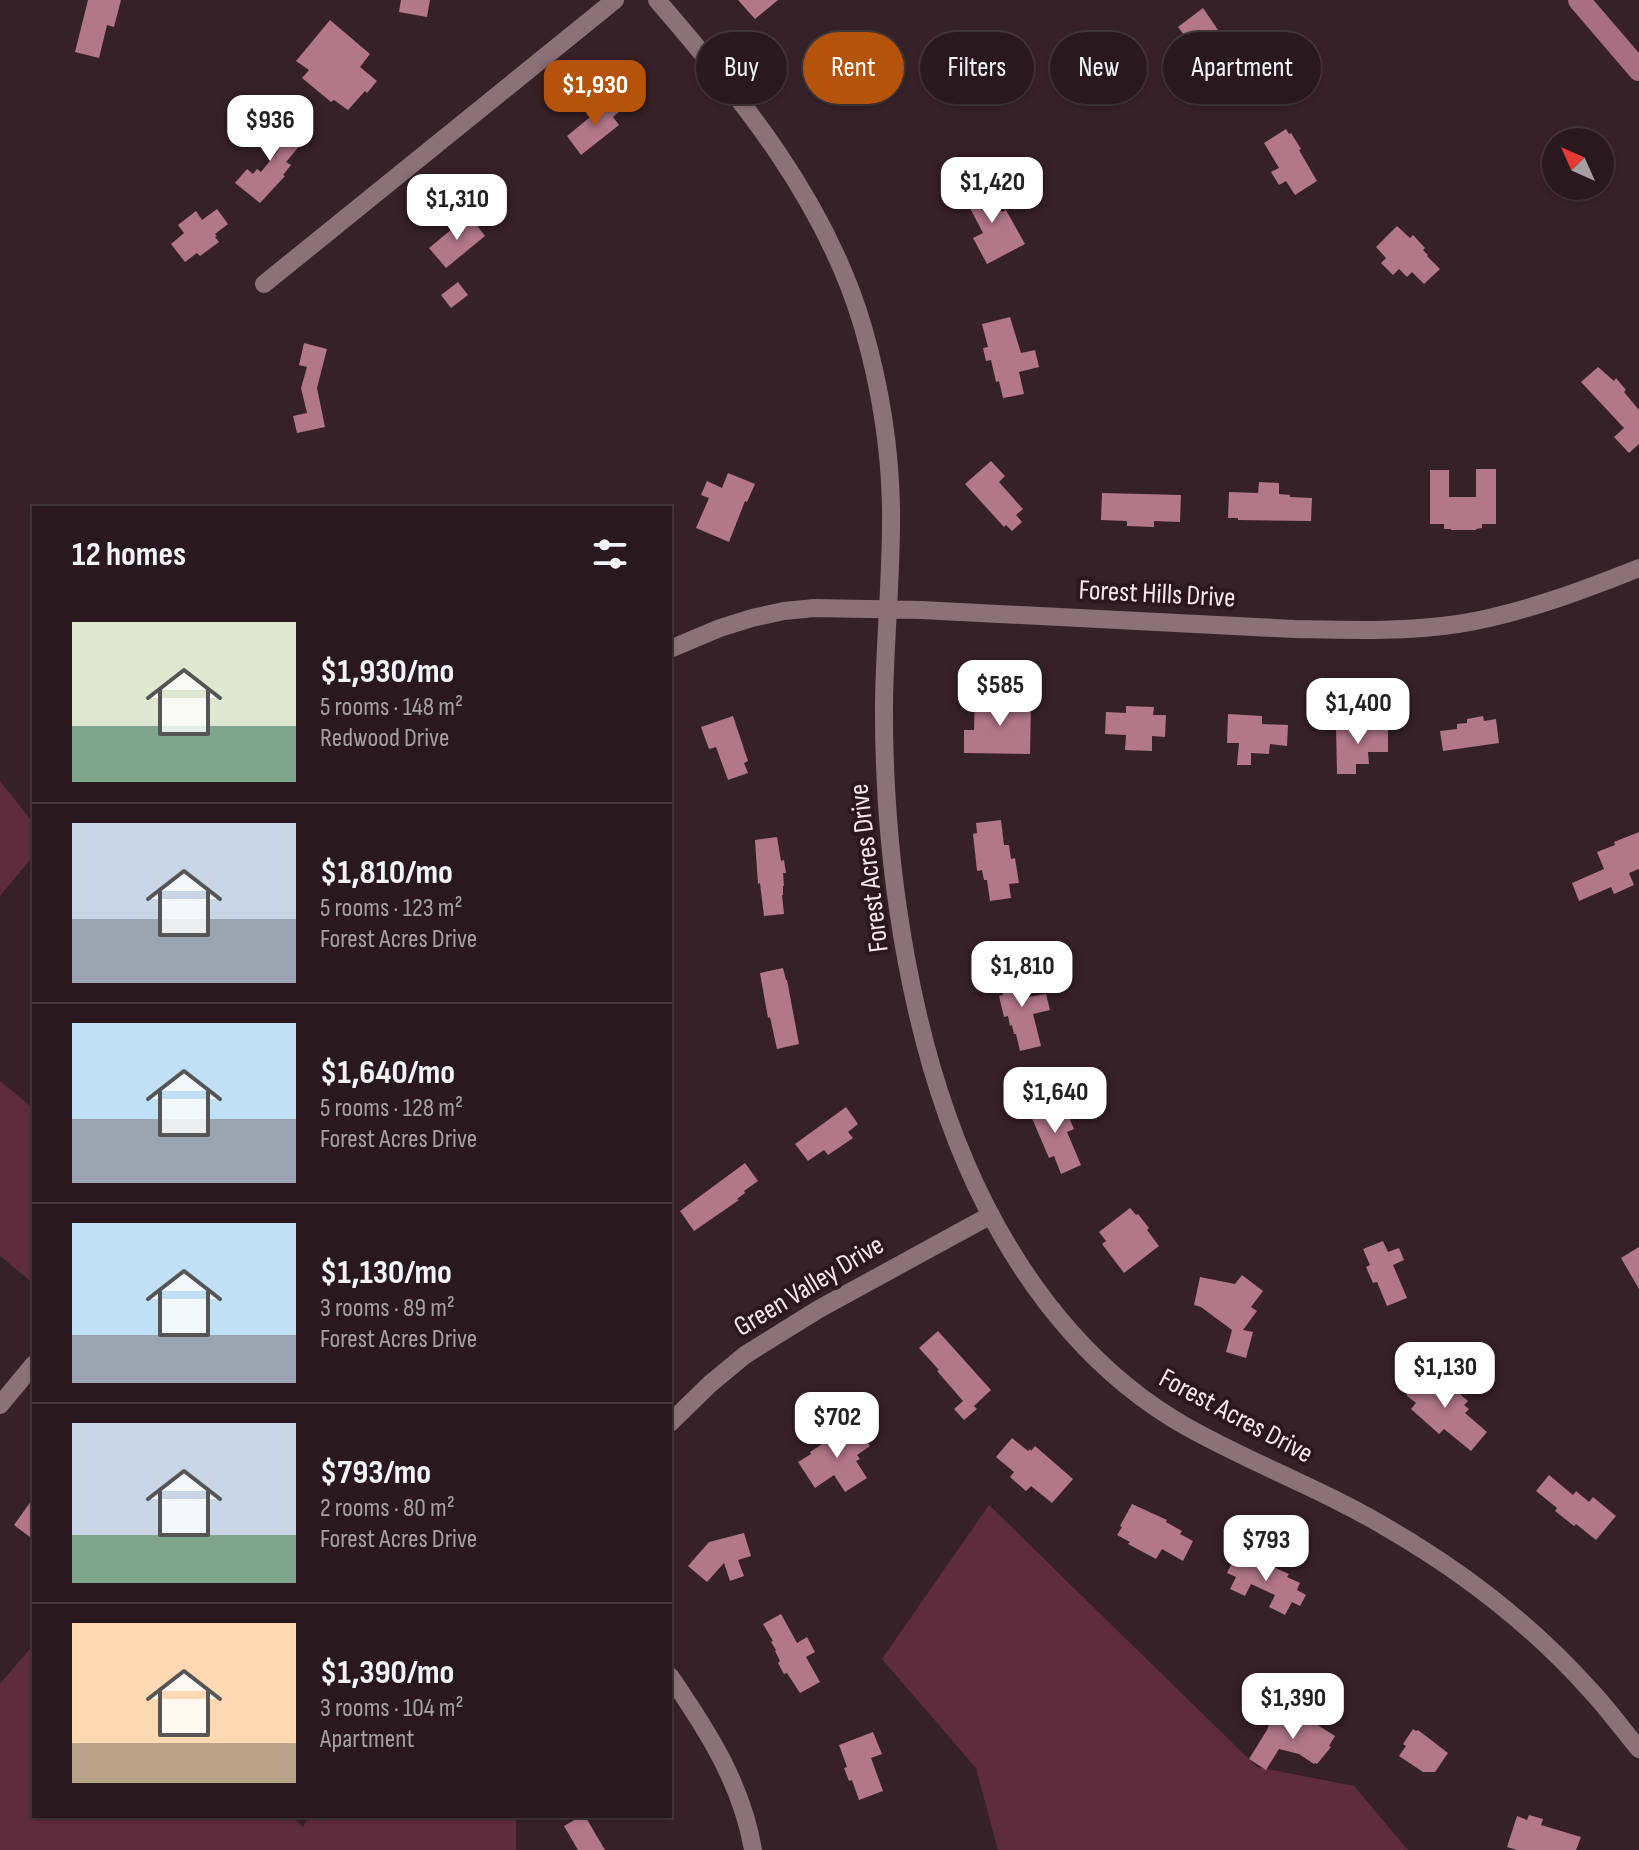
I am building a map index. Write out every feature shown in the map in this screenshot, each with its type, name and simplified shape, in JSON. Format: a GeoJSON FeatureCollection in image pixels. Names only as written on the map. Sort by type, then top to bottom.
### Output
{"type":"FeatureCollection","features":[{"type":"Feature","properties":{"kind":"main road"},"geometry":{"type":"LineString","coordinates":[[1579,0],[1639,70]]}},
{"type":"Feature","properties":{"kind":"street"},"geometry":{"type":"LineString","coordinates":[[264,284],[615,0]]}},
{"type":"Feature","properties":{"kind":"street","name":"Forest Acres Drive"},"geometry":{"type":"LineString","coordinates":[[657,0],[781,157],[821,223],[852,292],[874,370],[887,443],[891,505],[884,702],[887,797],[894,874],[917,1006],[933,1072],[961,1151],[991,1215],[1018,1262],[1050,1307],[1118,1380],[1181,1424],[1346,1505],[1445,1564],[1501,1606],[1556,1654],[1591,1690],[1639,1749]]}},
{"type":"Feature","properties":{"kind":"street","name":"Forest Hills Drive"},"geometry":{"type":"LineString","coordinates":[[672,648],[720,628],[784,611],[814,608],[1343,630],[1406,629],[1458,624],[1507,613],[1639,568]]}},
{"type":"Feature","properties":{"kind":"street","name":"Green Valley Drive"},"geometry":{"type":"LineString","coordinates":[[672,1421],[745,1355],[819,1309],[991,1215]]}},
{"type":"Feature","properties":{"kind":"street"},"geometry":{"type":"LineString","coordinates":[[0,1405],[32,1366]]}},
{"type":"Feature","properties":{"kind":"street"},"geometry":{"type":"LineString","coordinates":[[672,1679],[732,1778],[748,1824],[753,1850]]}},
{"type":"Feature","properties":{"kind":"shaded area"},"geometry":{"type":"Polygon","coordinates":[[[0,781],[32,821],[32,857],[0,896],[0,781]]]}},
{"type":"Feature","properties":{"kind":"shaded area"},"geometry":{"type":"Polygon","coordinates":[[[0,1081],[32,1107],[32,1282],[0,1256],[0,1081]]]}},
{"type":"Feature","properties":{"kind":"shaded area"},"geometry":{"type":"Polygon","coordinates":[[[989,1505],[1257,1767],[1354,1786],[1408,1850],[998,1850],[976,1768],[882,1659],[989,1505]]]}},
{"type":"Feature","properties":{"kind":"shaded area"},"geometry":{"type":"Polygon","coordinates":[[[32,1646],[32,1818],[293,1818],[303,1827],[308,1818],[516,1818],[516,1850],[0,1850],[0,1684],[32,1646]]]}},
{"type":"Feature","properties":{"kind":"building"},"geometry":{"type":"Polygon","coordinates":[[[88,0],[121,0],[114,27],[107,25],[99,58],[75,52],[88,0]]]}},
{"type":"Feature","properties":{"kind":"building"},"geometry":{"type":"Polygon","coordinates":[[[401,0],[430,0],[427,17],[399,12],[401,0]]]}},
{"type":"Feature","properties":{"kind":"building"},"geometry":{"type":"Polygon","coordinates":[[[738,0],[778,0],[755,19],[738,0]]]}},
{"type":"Feature","properties":{"kind":"building"},"geometry":{"type":"Polygon","coordinates":[[[1203,8],[1219,32],[1182,32],[1178,27],[1203,8]]]}},
{"type":"Feature","properties":{"kind":"building"},"geometry":{"type":"Polygon","coordinates":[[[330,20],[370,54],[360,67],[377,81],[348,110],[334,100],[331,102],[302,78],[309,70],[296,61],[330,20]]]}},
{"type":"Feature","properties":{"kind":"building"},"geometry":{"type":"Polygon","coordinates":[[[611,100],[620,111],[613,117],[619,125],[581,155],[567,136],[611,100]]]}},
{"type":"Feature","properties":{"kind":"building"},"geometry":{"type":"Polygon","coordinates":[[[270,119],[301,144],[286,162],[291,165],[285,176],[260,203],[235,183],[247,169],[253,174],[257,169],[261,172],[278,151],[257,134],[270,119]]]}},
{"type":"Feature","properties":{"kind":"building"},"geometry":{"type":"Polygon","coordinates":[[[1286,129],[1301,149],[1317,181],[1295,195],[1286,181],[1279,185],[1271,172],[1279,168],[1264,143],[1286,129]]]}},
{"type":"Feature","properties":{"kind":"building"},"geometry":{"type":"Polygon","coordinates":[[[983,182],[991,199],[994,197],[1002,212],[1006,210],[1025,244],[987,264],[973,238],[983,233],[962,193],[983,182]]]}},
{"type":"Feature","properties":{"kind":"building"},"geometry":{"type":"Polygon","coordinates":[[[217,209],[228,224],[215,234],[219,242],[200,256],[197,253],[185,262],[171,244],[184,233],[178,225],[196,211],[202,220],[217,209]]]}},
{"type":"Feature","properties":{"kind":"building"},"geometry":{"type":"Polygon","coordinates":[[[469,215],[485,236],[446,268],[429,248],[469,215]]]}},
{"type":"Feature","properties":{"kind":"building"},"geometry":{"type":"Polygon","coordinates":[[[1397,226],[1410,238],[1413,235],[1440,269],[1424,284],[1412,272],[1407,277],[1399,269],[1393,275],[1381,263],[1386,258],[1376,247],[1397,226]]]}},
{"type":"Feature","properties":{"kind":"building"},"geometry":{"type":"Polygon","coordinates":[[[458,282],[468,295],[451,308],[441,295],[458,282]]]}},
{"type":"Feature","properties":{"kind":"building"},"geometry":{"type":"Polygon","coordinates":[[[1010,317],[1021,353],[1035,350],[1039,367],[1019,372],[1024,394],[1003,398],[991,360],[986,361],[983,348],[988,347],[982,324],[1010,317]]]}},
{"type":"Feature","properties":{"kind":"building"},"geometry":{"type":"Polygon","coordinates":[[[304,343],[327,349],[317,388],[325,427],[297,433],[293,416],[307,413],[301,388],[307,367],[299,365],[304,343]]]}},
{"type":"Feature","properties":{"kind":"building"},"geometry":{"type":"Polygon","coordinates":[[[1598,367],[1614,381],[1616,378],[1639,410],[1639,444],[1629,453],[1614,437],[1624,428],[1581,382],[1598,367]]]}},
{"type":"Feature","properties":{"kind":"building"},"geometry":{"type":"Polygon","coordinates":[[[991,461],[1005,476],[999,482],[1023,509],[1016,515],[1022,522],[1012,531],[1006,525],[1004,527],[965,484],[991,461]]]}},
{"type":"Feature","properties":{"kind":"building"},"geometry":{"type":"Polygon","coordinates":[[[1476,469],[1496,469],[1496,524],[1482,524],[1482,528],[1476,530],[1451,530],[1444,529],[1444,524],[1430,524],[1430,470],[1449,470],[1449,497],[1476,497],[1476,469]]]}},
{"type":"Feature","properties":{"kind":"building"},"geometry":{"type":"Polygon","coordinates":[[[728,473],[755,484],[729,542],[696,528],[709,498],[701,495],[707,481],[722,488],[728,473]]]}},
{"type":"Feature","properties":{"kind":"building"},"geometry":{"type":"Polygon","coordinates":[[[1259,482],[1279,483],[1279,494],[1312,498],[1311,521],[1228,518],[1229,492],[1258,493],[1259,482]]]}},
{"type":"Feature","properties":{"kind":"building"},"geometry":{"type":"Polygon","coordinates":[[[1102,493],[1181,495],[1180,522],[1154,521],[1154,527],[1127,526],[1127,521],[1101,520],[1102,493]]]}},
{"type":"Feature","properties":{"kind":"building"},"geometry":{"type":"Polygon","coordinates":[[[975,698],[1031,701],[1030,754],[964,753],[964,730],[974,730],[975,698]]]}},
{"type":"Feature","properties":{"kind":"building"},"geometry":{"type":"Polygon","coordinates":[[[1126,706],[1154,707],[1153,715],[1166,715],[1165,737],[1152,736],[1152,751],[1125,750],[1126,735],[1105,734],[1106,712],[1126,713],[1126,706]]]}},
{"type":"Feature","properties":{"kind":"building"},"geometry":{"type":"Polygon","coordinates":[[[1228,714],[1262,716],[1262,724],[1288,725],[1287,746],[1270,744],[1269,754],[1251,753],[1251,765],[1237,765],[1239,743],[1227,743],[1228,714]]]}},
{"type":"Feature","properties":{"kind":"building"},"geometry":{"type":"Polygon","coordinates":[[[733,716],[748,761],[744,763],[748,773],[728,780],[716,747],[709,749],[701,727],[733,716]]]}},
{"type":"Feature","properties":{"kind":"building"},"geometry":{"type":"Polygon","coordinates":[[[1483,716],[1484,721],[1496,719],[1499,743],[1443,751],[1440,731],[1457,729],[1457,724],[1467,723],[1467,719],[1483,716]]]}},
{"type":"Feature","properties":{"kind":"building"},"geometry":{"type":"Polygon","coordinates":[[[1336,726],[1388,728],[1388,752],[1368,752],[1369,764],[1356,764],[1356,774],[1337,774],[1336,726]]]}},
{"type":"Feature","properties":{"kind":"building"},"geometry":{"type":"Polygon","coordinates":[[[1001,820],[1004,845],[1009,845],[1011,859],[1015,858],[1019,883],[1009,884],[1011,898],[990,901],[987,880],[984,880],[982,870],[977,871],[973,834],[977,833],[976,823],[1001,820]]]}},
{"type":"Feature","properties":{"kind":"building"},"geometry":{"type":"Polygon","coordinates":[[[1639,832],[1639,869],[1629,873],[1634,885],[1614,894],[1611,887],[1579,901],[1572,883],[1604,869],[1597,852],[1639,832]]]}},
{"type":"Feature","properties":{"kind":"building"},"geometry":{"type":"Polygon","coordinates":[[[777,837],[786,873],[783,873],[784,914],[764,916],[755,840],[777,837]]]}},
{"type":"Feature","properties":{"kind":"building"},"geometry":{"type":"Polygon","coordinates":[[[783,968],[799,1044],[777,1049],[760,973],[783,968]]]}},
{"type":"Feature","properties":{"kind":"building"},"geometry":{"type":"Polygon","coordinates":[[[1022,970],[1029,997],[1046,994],[1050,1010],[1033,1014],[1041,1046],[1020,1051],[1008,1016],[1004,1017],[999,996],[1003,995],[1000,976],[1022,970]]]}},
{"type":"Feature","properties":{"kind":"building"},"geometry":{"type":"Polygon","coordinates":[[[1053,1098],[1061,1118],[1068,1115],[1074,1129],[1067,1132],[1081,1165],[1061,1174],[1054,1156],[1049,1158],[1028,1109],[1053,1098]]]}},
{"type":"Feature","properties":{"kind":"building"},"geometry":{"type":"Polygon","coordinates":[[[846,1107],[858,1124],[848,1132],[853,1138],[828,1155],[824,1150],[808,1161],[795,1144],[846,1107]]]}},
{"type":"Feature","properties":{"kind":"building"},"geometry":{"type":"Polygon","coordinates":[[[745,1163],[758,1181],[744,1191],[739,1200],[694,1231],[680,1211],[745,1163]]]}},
{"type":"Feature","properties":{"kind":"building"},"geometry":{"type":"Polygon","coordinates":[[[1130,1208],[1149,1228],[1147,1230],[1159,1246],[1124,1273],[1102,1244],[1106,1241],[1099,1232],[1130,1208]]]}},
{"type":"Feature","properties":{"kind":"building"},"geometry":{"type":"Polygon","coordinates":[[[1383,1241],[1388,1252],[1399,1248],[1404,1260],[1393,1265],[1407,1298],[1387,1306],[1377,1282],[1373,1283],[1366,1267],[1370,1265],[1363,1249],[1383,1241]]]}},
{"type":"Feature","properties":{"kind":"building"},"geometry":{"type":"Polygon","coordinates":[[[1639,1247],[1639,1289],[1621,1258],[1639,1247]]]}},
{"type":"Feature","properties":{"kind":"building"},"geometry":{"type":"Polygon","coordinates":[[[1242,1275],[1263,1291],[1251,1307],[1257,1311],[1243,1330],[1253,1332],[1246,1358],[1226,1352],[1232,1330],[1194,1305],[1200,1277],[1235,1284],[1242,1275]]]}},
{"type":"Feature","properties":{"kind":"building"},"geometry":{"type":"Polygon","coordinates":[[[938,1331],[991,1390],[964,1420],[954,1409],[963,1401],[919,1348],[938,1331]]]}},
{"type":"Feature","properties":{"kind":"building"},"geometry":{"type":"Polygon","coordinates":[[[1430,1368],[1468,1401],[1464,1405],[1469,1409],[1465,1413],[1487,1432],[1471,1451],[1444,1429],[1439,1434],[1411,1409],[1416,1403],[1406,1395],[1430,1368]]]}},
{"type":"Feature","properties":{"kind":"building"},"geometry":{"type":"Polygon","coordinates":[[[856,1424],[870,1446],[857,1455],[860,1459],[856,1461],[867,1478],[845,1492],[834,1475],[815,1488],[798,1462],[856,1424]]]}},
{"type":"Feature","properties":{"kind":"building"},"geometry":{"type":"Polygon","coordinates":[[[1012,1438],[1028,1451],[1035,1446],[1073,1479],[1052,1503],[1031,1486],[1026,1491],[1010,1477],[1014,1472],[996,1457],[1012,1438]]]}},
{"type":"Feature","properties":{"kind":"building"},"geometry":{"type":"Polygon","coordinates":[[[1549,1475],[1573,1495],[1576,1491],[1589,1502],[1593,1497],[1616,1516],[1596,1540],[1555,1511],[1557,1508],[1536,1491],[1549,1475]]]}},
{"type":"Feature","properties":{"kind":"building"},"geometry":{"type":"Polygon","coordinates":[[[32,1500],[32,1538],[14,1525],[32,1500]]]}},
{"type":"Feature","properties":{"kind":"building"},"geometry":{"type":"Polygon","coordinates":[[[1132,1504],[1167,1520],[1182,1531],[1180,1534],[1193,1541],[1183,1561],[1162,1549],[1156,1559],[1117,1535],[1132,1504]]]}},
{"type":"Feature","properties":{"kind":"building"},"geometry":{"type":"Polygon","coordinates":[[[744,1533],[751,1556],[738,1560],[744,1576],[730,1581],[724,1563],[707,1582],[688,1566],[709,1542],[744,1533]]]}},
{"type":"Feature","properties":{"kind":"building"},"geometry":{"type":"Polygon","coordinates":[[[1237,1553],[1289,1574],[1287,1577],[1300,1583],[1297,1590],[1306,1595],[1300,1606],[1292,1602],[1285,1615],[1269,1607],[1275,1595],[1251,1584],[1245,1596],[1230,1589],[1236,1577],[1227,1573],[1237,1553]]]}},
{"type":"Feature","properties":{"kind":"building"},"geometry":{"type":"Polygon","coordinates":[[[781,1614],[797,1643],[807,1637],[815,1652],[806,1657],[820,1682],[800,1693],[778,1663],[773,1641],[763,1624],[781,1614]]]}},
{"type":"Feature","properties":{"kind":"building"},"geometry":{"type":"Polygon","coordinates":[[[1282,1716],[1316,1724],[1335,1736],[1331,1747],[1317,1764],[1299,1754],[1279,1749],[1266,1770],[1249,1759],[1271,1719],[1280,1722],[1282,1716]]]}},
{"type":"Feature","properties":{"kind":"building"},"geometry":{"type":"Polygon","coordinates":[[[1413,1729],[1448,1753],[1435,1772],[1423,1772],[1399,1756],[1413,1729]]]}},
{"type":"Feature","properties":{"kind":"building"},"geometry":{"type":"Polygon","coordinates":[[[873,1732],[882,1754],[871,1758],[883,1791],[859,1800],[844,1768],[847,1767],[839,1745],[873,1732]]]}},
{"type":"Feature","properties":{"kind":"building"},"geometry":{"type":"Polygon","coordinates":[[[1529,1815],[1543,1819],[1541,1825],[1581,1837],[1576,1850],[1517,1850],[1507,1847],[1517,1816],[1527,1820],[1529,1815]]]}},
{"type":"Feature","properties":{"kind":"building"},"geometry":{"type":"Polygon","coordinates":[[[578,1818],[586,1818],[605,1850],[578,1850],[564,1826],[578,1818]]]}}]}
